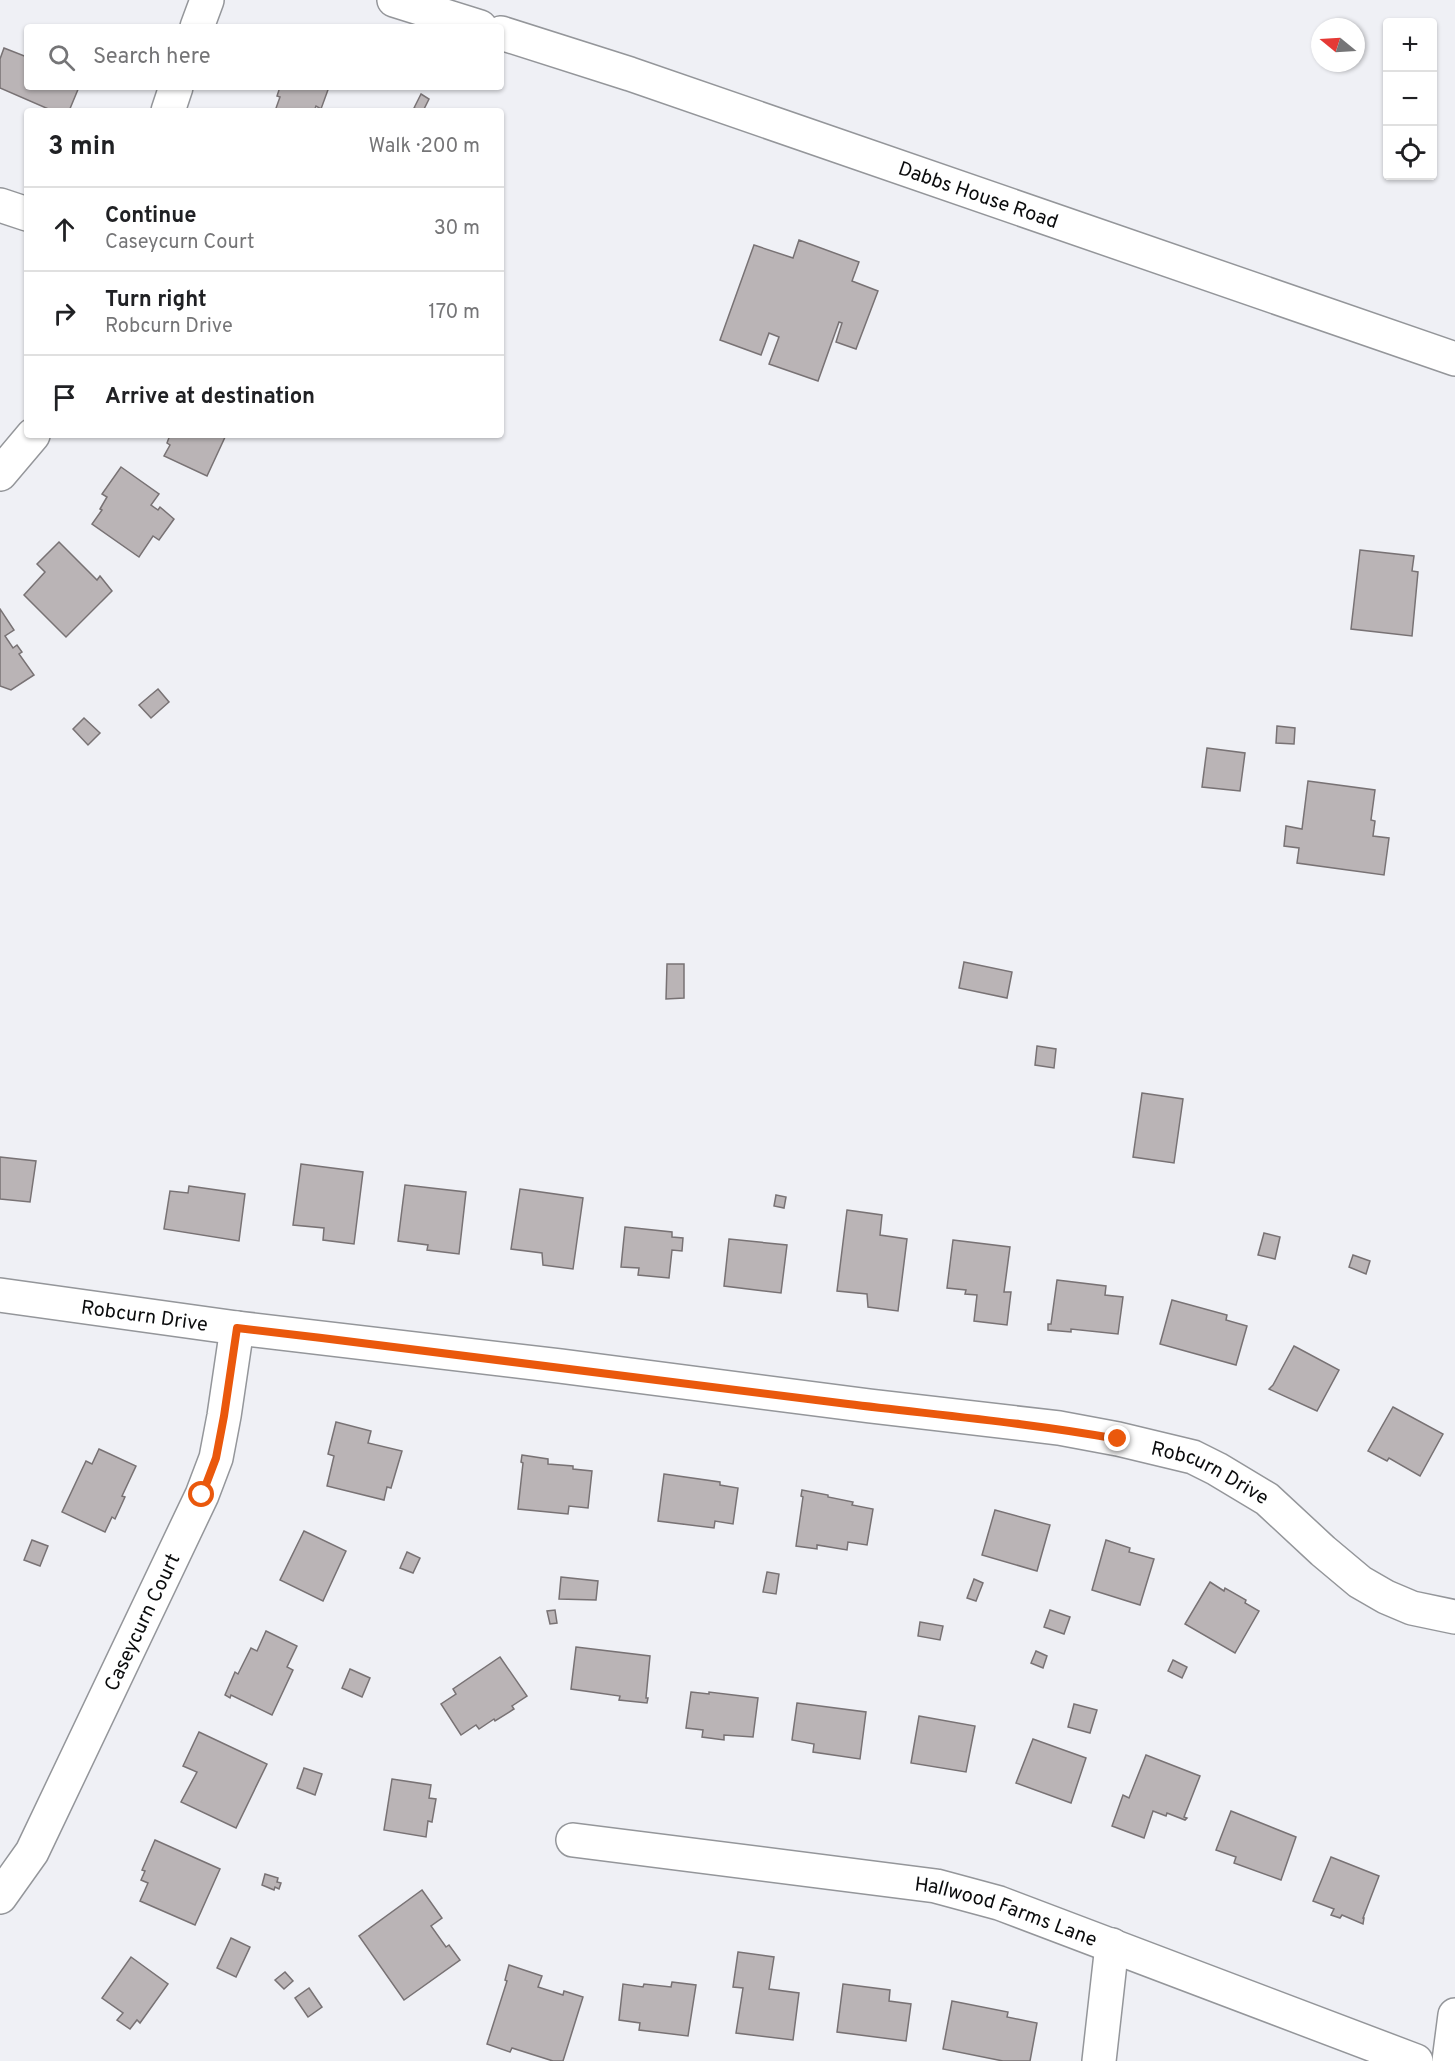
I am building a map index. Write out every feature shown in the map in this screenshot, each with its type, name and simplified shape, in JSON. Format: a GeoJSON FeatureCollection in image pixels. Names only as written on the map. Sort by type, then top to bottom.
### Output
{"type":"FeatureCollection","features":[{"type":"Feature","properties":{"kind":"street"},"geometry":{"type":"LineString","coordinates":[[198,24],[207,0]]}},
{"type":"Feature","properties":{"kind":"street"},"geometry":{"type":"LineString","coordinates":[[394,0],[470,24]]}},
{"type":"Feature","properties":{"kind":"street","name":"Dabbs House Road"},"geometry":{"type":"LineString","coordinates":[[504,34],[630,74],[1455,359]]}},
{"type":"Feature","properties":{"kind":"street"},"geometry":{"type":"LineString","coordinates":[[169,108],[175,90]]}},
{"type":"Feature","properties":{"kind":"street"},"geometry":{"type":"LineString","coordinates":[[0,205],[24,213]]}},
{"type":"Feature","properties":{"kind":"street"},"geometry":{"type":"LineString","coordinates":[[0,474],[30,438]]}},
{"type":"Feature","properties":{"kind":"street","name":"Robcurn Drive"},"geometry":{"type":"LineString","coordinates":[[0,1294],[237,1328],[1059,1428],[1118,1439],[1193,1457],[1217,1469],[1267,1499],[1360,1582],[1386,1598],[1412,1608],[1455,1617]]}},
{"type":"Feature","properties":{"kind":"street","name":"Caseycurn Court"},"geometry":{"type":"LineString","coordinates":[[0,1897],[32,1852],[202,1495],[216,1458],[237,1328]]}},
{"type":"Feature","properties":{"kind":"street","name":"Hallwood Farms Lane"},"geometry":{"type":"LineString","coordinates":[[573,1840],[936,1886],[999,1903],[1416,2061]]}},
{"type":"Feature","properties":{"kind":"street"},"geometry":{"type":"LineString","coordinates":[[1099,2061],[1112,1946]]}},
{"type":"Feature","properties":{"kind":"street"},"geometry":{"type":"LineString","coordinates":[[1449,2061],[1455,2015]]}},
{"type":"Feature","properties":{"kind":"building"},"geometry":{"type":"Polygon","coordinates":[[[4,48],[24,56],[24,90],[78,90],[70,108],[46,108],[0,88],[0,59],[4,48]]]}},
{"type":"Feature","properties":{"kind":"building"},"geometry":{"type":"Polygon","coordinates":[[[279,90],[328,90],[321,108],[316,106],[315,108],[276,108],[280,97],[277,96],[279,90]]]}},
{"type":"Feature","properties":{"kind":"building"},"geometry":{"type":"Polygon","coordinates":[[[421,94],[429,99],[424,108],[414,108],[421,94]]]}},
{"type":"Feature","properties":{"kind":"building"},"geometry":{"type":"Polygon","coordinates":[[[799,240],[859,262],[852,281],[878,291],[856,349],[836,342],[842,323],[839,322],[818,381],[769,364],[779,337],[769,333],[761,355],[720,340],[754,245],[793,258],[799,240]]]}},
{"type":"Feature","properties":{"kind":"building"},"geometry":{"type":"Polygon","coordinates":[[[169,438],[225,438],[207,476],[164,456],[170,445],[167,443],[169,438]]]}},
{"type":"Feature","properties":{"kind":"building"},"geometry":{"type":"Polygon","coordinates":[[[121,467],[159,494],[151,505],[158,510],[160,507],[174,519],[159,540],[153,536],[139,557],[92,524],[102,510],[100,509],[107,497],[102,494],[121,467]]]}},
{"type":"Feature","properties":{"kind":"building"},"geometry":{"type":"Polygon","coordinates":[[[59,542],[97,580],[100,576],[112,591],[66,637],[24,595],[45,572],[37,564],[59,542]]]}},
{"type":"Feature","properties":{"kind":"building"},"geometry":{"type":"Polygon","coordinates":[[[1360,550],[1414,556],[1412,571],[1418,572],[1412,636],[1351,629],[1360,550]]]}},
{"type":"Feature","properties":{"kind":"building"},"geometry":{"type":"Polygon","coordinates":[[[0,609],[14,630],[5,636],[13,648],[17,645],[22,652],[19,654],[34,675],[11,690],[0,686],[0,609]]]}},
{"type":"Feature","properties":{"kind":"building"},"geometry":{"type":"Polygon","coordinates":[[[158,689],[169,702],[151,718],[139,705],[158,689]]]}},
{"type":"Feature","properties":{"kind":"building"},"geometry":{"type":"Polygon","coordinates":[[[84,718],[100,733],[88,745],[73,729],[84,718]]]}},
{"type":"Feature","properties":{"kind":"building"},"geometry":{"type":"Polygon","coordinates":[[[1277,726],[1295,728],[1294,744],[1276,743],[1277,726]]]}},
{"type":"Feature","properties":{"kind":"building"},"geometry":{"type":"Polygon","coordinates":[[[1207,748],[1245,753],[1240,791],[1202,787],[1207,748]]]}},
{"type":"Feature","properties":{"kind":"building"},"geometry":{"type":"Polygon","coordinates":[[[1308,781],[1375,790],[1371,820],[1375,821],[1373,836],[1389,838],[1384,875],[1297,863],[1299,848],[1284,846],[1286,826],[1302,829],[1308,781]]]}},
{"type":"Feature","properties":{"kind":"building"},"geometry":{"type":"Polygon","coordinates":[[[964,962],[1012,972],[1007,998],[959,988],[964,962]]]}},
{"type":"Feature","properties":{"kind":"building"},"geometry":{"type":"Polygon","coordinates":[[[667,964],[684,964],[684,998],[666,999],[667,964]]]}},
{"type":"Feature","properties":{"kind":"building"},"geometry":{"type":"Polygon","coordinates":[[[1037,1046],[1056,1049],[1054,1068],[1035,1065],[1037,1046]]]}},
{"type":"Feature","properties":{"kind":"building"},"geometry":{"type":"Polygon","coordinates":[[[1142,1093],[1183,1099],[1174,1163],[1133,1157],[1142,1093]]]}},
{"type":"Feature","properties":{"kind":"building"},"geometry":{"type":"Polygon","coordinates":[[[0,1157],[36,1161],[30,1202],[0,1199],[0,1157]]]}},
{"type":"Feature","properties":{"kind":"building"},"geometry":{"type":"Polygon","coordinates":[[[301,1164],[363,1172],[354,1244],[323,1240],[324,1228],[293,1225],[301,1164]]]}},
{"type":"Feature","properties":{"kind":"building"},"geometry":{"type":"Polygon","coordinates":[[[405,1185],[466,1192],[459,1254],[427,1250],[428,1245],[398,1241],[405,1185]]]}},
{"type":"Feature","properties":{"kind":"building"},"geometry":{"type":"Polygon","coordinates":[[[189,1186],[245,1194],[239,1241],[164,1229],[170,1191],[188,1193],[189,1186]]]}},
{"type":"Feature","properties":{"kind":"building"},"geometry":{"type":"Polygon","coordinates":[[[520,1189],[583,1198],[573,1269],[543,1265],[542,1253],[511,1249],[520,1189]]]}},
{"type":"Feature","properties":{"kind":"building"},"geometry":{"type":"Polygon","coordinates":[[[776,1195],[786,1197],[784,1208],[774,1206],[776,1195]]]}},
{"type":"Feature","properties":{"kind":"building"},"geometry":{"type":"Polygon","coordinates":[[[847,1210],[882,1215],[880,1235],[907,1239],[898,1311],[868,1307],[867,1294],[837,1291],[847,1210]]]}},
{"type":"Feature","properties":{"kind":"building"},"geometry":{"type":"Polygon","coordinates":[[[625,1227],[672,1232],[672,1237],[683,1238],[682,1251],[672,1250],[669,1278],[638,1275],[639,1268],[621,1267],[625,1227]]]}},
{"type":"Feature","properties":{"kind":"building"},"geometry":{"type":"Polygon","coordinates":[[[1264,1233],[1280,1237],[1275,1259],[1258,1255],[1264,1233]]]}},
{"type":"Feature","properties":{"kind":"building"},"geometry":{"type":"Polygon","coordinates":[[[729,1239],[787,1245],[781,1293],[724,1286],[729,1239]]]}},
{"type":"Feature","properties":{"kind":"building"},"geometry":{"type":"Polygon","coordinates":[[[953,1240],[1010,1247],[1004,1292],[1011,1292],[1007,1325],[974,1321],[977,1295],[965,1294],[966,1290],[947,1288],[953,1240]]]}},
{"type":"Feature","properties":{"kind":"building"},"geometry":{"type":"Polygon","coordinates":[[[1353,1255],[1370,1261],[1366,1274],[1349,1267],[1353,1255]]]}},
{"type":"Feature","properties":{"kind":"building"},"geometry":{"type":"Polygon","coordinates":[[[1057,1280],[1106,1286],[1105,1295],[1123,1297],[1118,1334],[1071,1329],[1071,1332],[1048,1330],[1048,1324],[1051,1324],[1057,1280]]]}},
{"type":"Feature","properties":{"kind":"building"},"geometry":{"type":"Polygon","coordinates":[[[1172,1300],[1227,1315],[1226,1320],[1247,1326],[1236,1365],[1160,1344],[1172,1300]]]}},
{"type":"Feature","properties":{"kind":"building"},"geometry":{"type":"Polygon","coordinates":[[[1294,1346],[1339,1370],[1317,1411],[1269,1389],[1294,1346]]]}},
{"type":"Feature","properties":{"kind":"building"},"geometry":{"type":"Polygon","coordinates":[[[1393,1407],[1443,1434],[1420,1476],[1389,1458],[1387,1461],[1368,1451],[1393,1407]]]}},
{"type":"Feature","properties":{"kind":"building"},"geometry":{"type":"Polygon","coordinates":[[[336,1422],[371,1431],[368,1443],[402,1451],[391,1488],[387,1487],[384,1500],[327,1486],[334,1456],[328,1454],[336,1422]]]}},
{"type":"Feature","properties":{"kind":"building"},"geometry":{"type":"Polygon","coordinates":[[[99,1449],[136,1466],[122,1496],[125,1497],[115,1519],[112,1517],[105,1532],[62,1512],[86,1461],[92,1464],[99,1449]]]}},
{"type":"Feature","properties":{"kind":"building"},"geometry":{"type":"Polygon","coordinates":[[[522,1455],[548,1459],[548,1464],[573,1466],[573,1469],[592,1471],[588,1508],[569,1506],[568,1514],[518,1509],[522,1455]]]}},
{"type":"Feature","properties":{"kind":"building"},"geometry":{"type":"Polygon","coordinates":[[[664,1474],[720,1482],[720,1485],[738,1488],[733,1524],[715,1521],[714,1528],[658,1521],[664,1474]]]}},
{"type":"Feature","properties":{"kind":"building"},"geometry":{"type":"Polygon","coordinates":[[[802,1490],[828,1495],[828,1497],[853,1502],[852,1505],[873,1509],[867,1545],[848,1542],[847,1550],[817,1545],[817,1549],[796,1546],[802,1490]]]}},
{"type":"Feature","properties":{"kind":"building"},"geometry":{"type":"Polygon","coordinates":[[[995,1510],[1050,1525],[1037,1571],[982,1555],[995,1510]]]}},
{"type":"Feature","properties":{"kind":"building"},"geometry":{"type":"Polygon","coordinates":[[[304,1531],[346,1551],[323,1601],[280,1580],[304,1531]]]}},
{"type":"Feature","properties":{"kind":"building"},"geometry":{"type":"Polygon","coordinates":[[[32,1540],[48,1546],[40,1566],[24,1560],[32,1540]]]}},
{"type":"Feature","properties":{"kind":"building"},"geometry":{"type":"Polygon","coordinates":[[[1106,1540],[1130,1548],[1129,1552],[1154,1559],[1140,1605],[1092,1590],[1106,1540]]]}},
{"type":"Feature","properties":{"kind":"building"},"geometry":{"type":"Polygon","coordinates":[[[407,1552],[420,1558],[413,1573],[400,1568],[407,1552]]]}},
{"type":"Feature","properties":{"kind":"building"},"geometry":{"type":"Polygon","coordinates":[[[767,1572],[779,1574],[776,1594],[763,1592],[767,1572]]]}},
{"type":"Feature","properties":{"kind":"building"},"geometry":{"type":"Polygon","coordinates":[[[561,1577],[598,1581],[596,1600],[559,1599],[561,1577]]]}},
{"type":"Feature","properties":{"kind":"building"},"geometry":{"type":"Polygon","coordinates":[[[974,1579],[983,1583],[976,1601],[967,1598],[974,1579]]]}},
{"type":"Feature","properties":{"kind":"building"},"geometry":{"type":"Polygon","coordinates":[[[1210,1582],[1246,1600],[1245,1603],[1259,1611],[1235,1653],[1185,1624],[1210,1582]]]}},
{"type":"Feature","properties":{"kind":"building"},"geometry":{"type":"Polygon","coordinates":[[[555,1610],[557,1623],[550,1624],[547,1611],[555,1610]]]}},
{"type":"Feature","properties":{"kind":"building"},"geometry":{"type":"Polygon","coordinates":[[[1050,1610],[1070,1617],[1064,1634],[1044,1627],[1050,1610]]]}},
{"type":"Feature","properties":{"kind":"building"},"geometry":{"type":"Polygon","coordinates":[[[920,1622],[943,1626],[940,1640],[918,1636],[920,1622]]]}},
{"type":"Feature","properties":{"kind":"building"},"geometry":{"type":"Polygon","coordinates":[[[266,1631],[297,1646],[287,1667],[293,1670],[272,1715],[231,1695],[230,1698],[225,1695],[235,1672],[238,1674],[251,1648],[257,1651],[266,1631]]]}},
{"type":"Feature","properties":{"kind":"building"},"geometry":{"type":"Polygon","coordinates":[[[576,1647],[650,1656],[647,1703],[619,1700],[620,1696],[571,1689],[576,1647]]]}},
{"type":"Feature","properties":{"kind":"building"},"geometry":{"type":"Polygon","coordinates":[[[1036,1651],[1047,1656],[1043,1668],[1031,1663],[1036,1651]]]}},
{"type":"Feature","properties":{"kind":"building"},"geometry":{"type":"Polygon","coordinates":[[[500,1657],[527,1696],[512,1706],[514,1709],[495,1721],[494,1719],[479,1729],[476,1725],[461,1735],[441,1704],[456,1694],[453,1689],[500,1657]]]}},
{"type":"Feature","properties":{"kind":"building"},"geometry":{"type":"Polygon","coordinates":[[[1173,1660],[1187,1667],[1182,1678],[1168,1671],[1173,1660]]]}},
{"type":"Feature","properties":{"kind":"building"},"geometry":{"type":"Polygon","coordinates":[[[350,1669],[370,1678],[362,1697],[342,1688],[350,1669]]]}},
{"type":"Feature","properties":{"kind":"building"},"geometry":{"type":"Polygon","coordinates":[[[691,1692],[758,1698],[753,1737],[724,1735],[724,1740],[702,1737],[703,1730],[686,1728],[691,1692]]]}},
{"type":"Feature","properties":{"kind":"building"},"geometry":{"type":"Polygon","coordinates":[[[797,1703],[866,1712],[860,1759],[813,1752],[814,1744],[792,1740],[797,1703]]]}},
{"type":"Feature","properties":{"kind":"building"},"geometry":{"type":"Polygon","coordinates":[[[1074,1704],[1097,1710],[1090,1733],[1068,1727],[1074,1704]]]}},
{"type":"Feature","properties":{"kind":"building"},"geometry":{"type":"Polygon","coordinates":[[[919,1716],[975,1726],[966,1772],[911,1763],[919,1716]]]}},
{"type":"Feature","properties":{"kind":"building"},"geometry":{"type":"Polygon","coordinates":[[[199,1732],[267,1764],[236,1828],[181,1802],[197,1772],[183,1766],[199,1732]]]}},
{"type":"Feature","properties":{"kind":"building"},"geometry":{"type":"Polygon","coordinates":[[[1033,1739],[1086,1758],[1071,1803],[1016,1783],[1033,1739]]]}},
{"type":"Feature","properties":{"kind":"building"},"geometry":{"type":"Polygon","coordinates":[[[1146,1755],[1200,1776],[1184,1817],[1187,1818],[1185,1820],[1167,1813],[1166,1816],[1153,1811],[1144,1838],[1112,1826],[1123,1795],[1129,1798],[1146,1755]]]}},
{"type":"Feature","properties":{"kind":"building"},"geometry":{"type":"Polygon","coordinates":[[[304,1768],[322,1774],[315,1795],[297,1788],[304,1768]]]}},
{"type":"Feature","properties":{"kind":"building"},"geometry":{"type":"Polygon","coordinates":[[[392,1779],[431,1785],[429,1798],[436,1799],[432,1822],[428,1821],[426,1837],[384,1830],[392,1779]]]}},
{"type":"Feature","properties":{"kind":"building"},"geometry":{"type":"Polygon","coordinates":[[[1231,1811],[1296,1837],[1281,1880],[1234,1863],[1236,1857],[1216,1850],[1231,1811]]]}},
{"type":"Feature","properties":{"kind":"building"},"geometry":{"type":"Polygon","coordinates":[[[155,1840],[220,1869],[195,1925],[140,1901],[148,1883],[141,1880],[145,1871],[142,1870],[155,1840]]]}},
{"type":"Feature","properties":{"kind":"building"},"geometry":{"type":"Polygon","coordinates":[[[1331,1857],[1379,1876],[1363,1918],[1363,1924],[1342,1915],[1340,1918],[1331,1915],[1334,1909],[1313,1901],[1331,1857]]]}},
{"type":"Feature","properties":{"kind":"building"},"geometry":{"type":"Polygon","coordinates":[[[265,1874],[278,1878],[277,1882],[281,1883],[279,1889],[275,1887],[274,1890],[262,1885],[265,1874]]]}},
{"type":"Feature","properties":{"kind":"building"},"geometry":{"type":"Polygon","coordinates":[[[422,1890],[442,1918],[431,1926],[446,1947],[449,1945],[460,1960],[404,2000],[359,1936],[422,1890]]]}},
{"type":"Feature","properties":{"kind":"building"},"geometry":{"type":"Polygon","coordinates":[[[231,1938],[250,1947],[236,1977],[217,1968],[231,1938]]]}},
{"type":"Feature","properties":{"kind":"building"},"geometry":{"type":"Polygon","coordinates":[[[738,1952],[774,1957],[769,1989],[799,1993],[793,2040],[736,2033],[743,1988],[733,1987],[738,1952]]]}},
{"type":"Feature","properties":{"kind":"building"},"geometry":{"type":"Polygon","coordinates":[[[131,1957],[168,1984],[140,2023],[137,2020],[130,2029],[117,2020],[123,2013],[102,1998],[131,1957]]]}},
{"type":"Feature","properties":{"kind":"building"},"geometry":{"type":"Polygon","coordinates":[[[509,1965],[542,1976],[538,1987],[563,1995],[564,1991],[583,1997],[563,2061],[553,2061],[512,2048],[510,2052],[487,2044],[507,1981],[505,1980],[509,1965]]]}},
{"type":"Feature","properties":{"kind":"building"},"geometry":{"type":"Polygon","coordinates":[[[285,1972],[293,1981],[284,1989],[275,1980],[285,1972]]]}},
{"type":"Feature","properties":{"kind":"building"},"geometry":{"type":"Polygon","coordinates":[[[672,1982],[696,1985],[688,2036],[639,2030],[640,2023],[619,2020],[623,1984],[671,1987],[672,1982]]]}},
{"type":"Feature","properties":{"kind":"building"},"geometry":{"type":"Polygon","coordinates":[[[843,1984],[890,1990],[889,2001],[911,2004],[906,2041],[837,2032],[843,1984]]]}},
{"type":"Feature","properties":{"kind":"building"},"geometry":{"type":"Polygon","coordinates":[[[309,1988],[322,2007],[308,2017],[295,1998],[309,1988]]]}},
{"type":"Feature","properties":{"kind":"building"},"geometry":{"type":"Polygon","coordinates":[[[952,2001],[1008,2012],[1007,2017],[1037,2023],[1030,2061],[1003,2061],[943,2049],[952,2001]]]}},
{"type":"Feature","properties":{"kind":"route"},"geometry":{"type":"LineString","coordinates":[[202,1495],[216,1458],[237,1328],[1059,1428],[1118,1439]]}}]}
